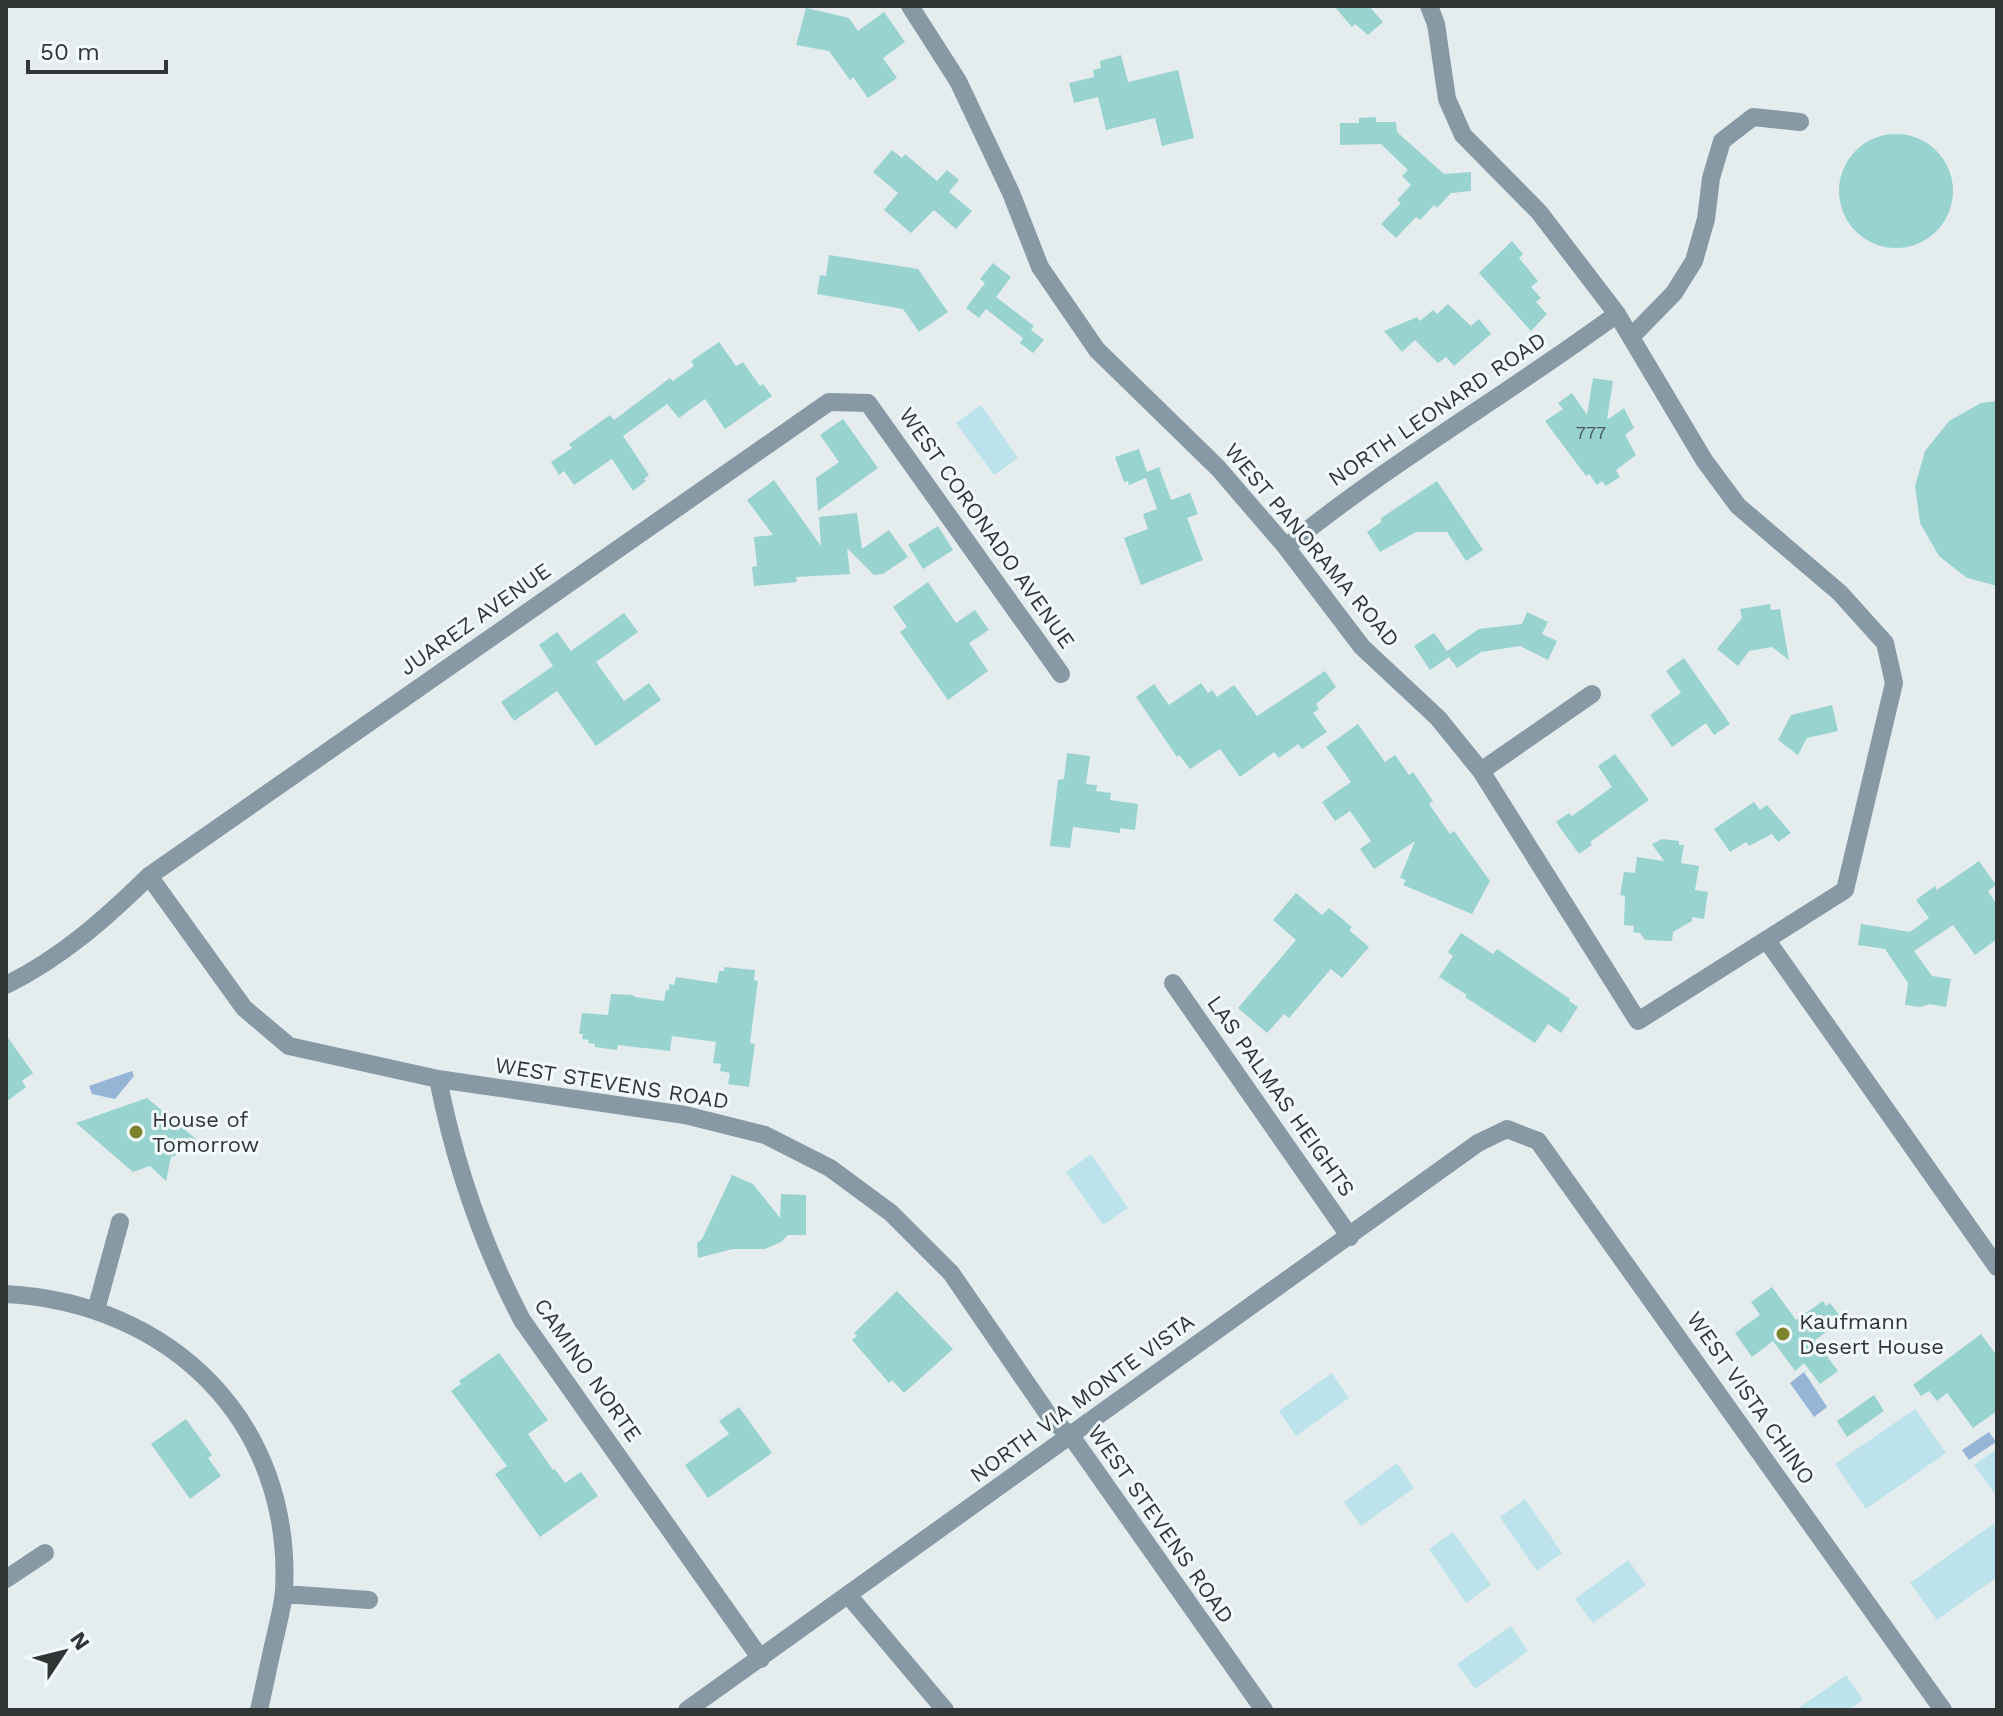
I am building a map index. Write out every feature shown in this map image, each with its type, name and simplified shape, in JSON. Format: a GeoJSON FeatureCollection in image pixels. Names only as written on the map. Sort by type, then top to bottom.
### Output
{"type":"FeatureCollection","features":[{"type":"Feature","properties":{"kind":"street","name":"WEST PANORAMA ROAD"},"geometry":{"type":"LineString","coordinates":[[910,6],[958,81],[1011,193],[1040,267],[1097,350],[1218,468],[1286,547],[1362,647],[1438,718],[1481,771],[1638,1021],[1768,942]]}},
{"type":"Feature","properties":{"kind":"street"},"geometry":{"type":"LineString","coordinates":[[1429,6],[1436,24],[1447,99],[1463,135],[1539,212],[1617,314],[1704,460],[1738,506],[1840,593],[1885,643],[1894,683],[1845,890],[1768,942],[1997,1267]]}},
{"type":"Feature","properties":{"kind":"street"},"geometry":{"type":"LineString","coordinates":[[1631,337],[1674,293],[1694,261],[1722,141],[1753,117],[1800,122]]}},
{"type":"Feature","properties":{"kind":"street","name":"NORTH LEONARD ROAD"},"geometry":{"type":"LineString","coordinates":[[1286,547],[1335,507],[1552,362],[1617,314]]}},
{"type":"Feature","properties":{"kind":"street","name":"WEST CORONADO AVENUE"},"geometry":{"type":"LineString","coordinates":[[829,402],[868,403],[1061,674]]}},
{"type":"Feature","properties":{"kind":"street","name":"JUAREZ AVENUE"},"geometry":{"type":"LineString","coordinates":[[6,985],[34,971],[99,925],[149,876],[829,402]]}},
{"type":"Feature","properties":{"kind":"street"},"geometry":{"type":"LineString","coordinates":[[1481,771],[1592,694]]}},
{"type":"Feature","properties":{"kind":"street","name":"WEST STEVENS ROAD"},"geometry":{"type":"LineString","coordinates":[[149,876],[244,1008],[289,1046],[438,1079],[685,1115],[765,1135],[830,1168],[891,1213],[951,1273],[1052,1420],[1071,1436],[1264,1710]]}},
{"type":"Feature","properties":{"kind":"street","name":"LAS PALMAS HEIGHTS"},"geometry":{"type":"LineString","coordinates":[[1173,983],[1350,1237]]}},
{"type":"Feature","properties":{"kind":"street","name":"CAMINO NORTE"},"geometry":{"type":"LineString","coordinates":[[438,1079],[450,1140],[493,1265],[522,1320],[761,1659]]}},
{"type":"Feature","properties":{"kind":"street","name":"NORTH VIA MONTE VISTA"},"geometry":{"type":"LineString","coordinates":[[687,1710],[1478,1143],[1507,1129]]}},
{"type":"Feature","properties":{"kind":"street","name":"WEST VISTA CHINO"},"geometry":{"type":"LineString","coordinates":[[1507,1129],[1538,1141],[1943,1710]]}},
{"type":"Feature","properties":{"kind":"street"},"geometry":{"type":"LineString","coordinates":[[96,1310],[120,1222]]}},
{"type":"Feature","properties":{"kind":"street"},"geometry":{"type":"LineString","coordinates":[[6,1294],[96,1310],[166,1344],[211,1382],[242,1421],[263,1461],[283,1538],[284,1594],[259,1710]]}},
{"type":"Feature","properties":{"kind":"street"},"geometry":{"type":"LineString","coordinates":[[6,1579],[45,1553]]}},
{"type":"Feature","properties":{"kind":"street"},"geometry":{"type":"LineString","coordinates":[[284,1594],[369,1600]]}},
{"type":"Feature","properties":{"kind":"street"},"geometry":{"type":"LineString","coordinates":[[849,1596],[945,1710]]}},
{"type":"Feature","properties":{"kind":"shaded area"},"geometry":{"type":"Polygon","coordinates":[[[981,405],[1018,458],[994,475],[956,423],[981,405]]]}},
{"type":"Feature","properties":{"kind":"shaded area"},"geometry":{"type":"Polygon","coordinates":[[[132,1071],[134,1076],[115,1099],[92,1094],[89,1086],[132,1071]]]}},
{"type":"Feature","properties":{"kind":"shaded area"},"geometry":{"type":"Polygon","coordinates":[[[1091,1154],[1128,1208],[1103,1225],[1066,1172],[1091,1154]]]}},
{"type":"Feature","properties":{"kind":"shaded area"},"geometry":{"type":"Polygon","coordinates":[[[1804,1372],[1827,1407],[1814,1417],[1790,1383],[1804,1372]]]}},
{"type":"Feature","properties":{"kind":"shaded area"},"geometry":{"type":"Polygon","coordinates":[[[1332,1373],[1349,1398],[1296,1436],[1279,1411],[1332,1373]]]}},
{"type":"Feature","properties":{"kind":"shaded area"},"geometry":{"type":"Polygon","coordinates":[[[1915,1409],[1946,1453],[1866,1509],[1835,1464],[1915,1409]]]}},
{"type":"Feature","properties":{"kind":"shaded area"},"geometry":{"type":"Polygon","coordinates":[[[1989,1432],[1996,1442],[1969,1460],[1962,1450],[1989,1432]]]}},
{"type":"Feature","properties":{"kind":"shaded area"},"geometry":{"type":"Polygon","coordinates":[[[1997,1449],[1997,1497],[1974,1465],[1997,1449]]]}},
{"type":"Feature","properties":{"kind":"shaded area"},"geometry":{"type":"Polygon","coordinates":[[[1397,1463],[1414,1488],[1361,1526],[1344,1502],[1397,1463]]]}},
{"type":"Feature","properties":{"kind":"shaded area"},"geometry":{"type":"Polygon","coordinates":[[[1525,1499],[1562,1553],[1537,1571],[1500,1517],[1525,1499]]]}},
{"type":"Feature","properties":{"kind":"shaded area"},"geometry":{"type":"Polygon","coordinates":[[[1993,1524],[1997,1529],[1997,1577],[1937,1620],[1910,1583],[1993,1524]]]}},
{"type":"Feature","properties":{"kind":"shaded area"},"geometry":{"type":"Polygon","coordinates":[[[1453,1532],[1491,1585],[1466,1603],[1429,1549],[1453,1532]]]}},
{"type":"Feature","properties":{"kind":"shaded area"},"geometry":{"type":"Polygon","coordinates":[[[1628,1560],[1646,1585],[1593,1623],[1575,1599],[1628,1560]]]}},
{"type":"Feature","properties":{"kind":"shaded area"},"geometry":{"type":"Polygon","coordinates":[[[1511,1626],[1528,1651],[1475,1689],[1457,1664],[1511,1626]]]}},
{"type":"Feature","properties":{"kind":"shaded area"},"geometry":{"type":"Polygon","coordinates":[[[1846,1675],[1863,1700],[1848,1710],[1796,1710],[1846,1675]]]}},
{"type":"Feature","properties":{"kind":"building"},"geometry":{"type":"Polygon","coordinates":[[[1334,6],[1369,6],[1383,22],[1368,35],[1355,24],[1352,27],[1334,6]]]}},
{"type":"Feature","properties":{"kind":"building"},"geometry":{"type":"Polygon","coordinates":[[[806,8],[849,18],[858,31],[884,12],[905,42],[883,58],[897,78],[868,98],[829,51],[796,45],[806,8]]]}},
{"type":"Feature","properties":{"kind":"building"},"geometry":{"type":"Polygon","coordinates":[[[1121,55],[1128,82],[1178,70],[1194,138],[1162,146],[1155,118],[1106,130],[1098,97],[1074,103],[1069,83],[1094,77],[1093,70],[1101,68],[1100,61],[1121,55]]]}},
{"type":"Feature","properties":{"kind":"building"},"geometry":{"type":"Polygon","coordinates":[[[1376,117],[1376,122],[1396,122],[1397,132],[1444,174],[1471,172],[1471,191],[1451,193],[1420,220],[1416,217],[1396,238],[1381,224],[1401,203],[1397,200],[1411,185],[1402,176],[1408,170],[1381,144],[1340,145],[1340,123],[1359,123],[1359,118],[1376,117]]]}},
{"type":"Feature","properties":{"kind":"building"},"geometry":{"type":"Polygon","coordinates":[[[1896,134],[1918,139],[1936,151],[1948,169],[1953,191],[1948,213],[1936,231],[1918,243],[1896,248],[1874,243],[1856,231],[1844,213],[1839,191],[1844,169],[1856,151],[1874,139],[1896,134]]]}},
{"type":"Feature","properties":{"kind":"building"},"geometry":{"type":"Polygon","coordinates":[[[892,150],[902,158],[905,154],[937,181],[947,170],[959,180],[949,192],[972,211],[956,229],[934,210],[911,233],[884,210],[898,193],[873,172],[892,150]]]}},
{"type":"Feature","properties":{"kind":"building"},"geometry":{"type":"Polygon","coordinates":[[[1512,241],[1523,254],[1519,258],[1538,281],[1531,287],[1541,298],[1536,302],[1547,314],[1531,331],[1479,273],[1512,241]]]}},
{"type":"Feature","properties":{"kind":"building"},"geometry":{"type":"Polygon","coordinates":[[[829,255],[918,269],[948,312],[919,332],[903,309],[817,294],[820,275],[826,276],[829,255]]]}},
{"type":"Feature","properties":{"kind":"building"},"geometry":{"type":"Polygon","coordinates":[[[993,263],[1011,277],[996,297],[1034,326],[1031,330],[1044,340],[1033,353],[1020,343],[1023,338],[986,309],[979,318],[966,308],[985,283],[980,279],[993,263]]]}},
{"type":"Feature","properties":{"kind":"building"},"geometry":{"type":"Polygon","coordinates":[[[1448,304],[1471,326],[1479,319],[1491,334],[1454,366],[1446,357],[1438,363],[1415,340],[1402,352],[1384,331],[1417,317],[1420,321],[1433,310],[1437,314],[1448,304]]]}},
{"type":"Feature","properties":{"kind":"building"},"geometry":{"type":"Polygon","coordinates":[[[719,342],[736,366],[743,362],[760,386],[763,384],[772,396],[725,429],[705,399],[679,418],[667,404],[623,436],[649,475],[633,491],[612,459],[574,485],[564,471],[559,475],[551,462],[572,448],[569,444],[610,415],[614,420],[670,378],[673,381],[694,366],[691,361],[719,342]]]}},
{"type":"Feature","properties":{"kind":"building"},"geometry":{"type":"Polygon","coordinates":[[[1593,378],[1613,381],[1607,420],[1624,408],[1634,428],[1625,435],[1636,455],[1616,470],[1620,477],[1606,486],[1602,481],[1597,485],[1589,474],[1586,476],[1545,421],[1563,409],[1558,403],[1572,393],[1587,415],[1593,378]]]}},
{"type":"Feature","properties":{"kind":"building"},"geometry":{"type":"Polygon","coordinates":[[[1997,401],[1997,586],[1967,578],[1939,556],[1920,523],[1915,486],[1925,451],[1949,421],[1981,403],[1997,401]]]}},
{"type":"Feature","properties":{"kind":"building"},"geometry":{"type":"Polygon","coordinates":[[[843,419],[878,468],[818,511],[816,478],[839,462],[820,435],[843,419]]]}},
{"type":"Feature","properties":{"kind":"building"},"geometry":{"type":"Polygon","coordinates":[[[1139,449],[1147,472],[1159,467],[1171,500],[1190,493],[1198,514],[1187,518],[1203,560],[1141,585],[1124,538],[1148,529],[1143,514],[1157,509],[1146,478],[1129,485],[1128,481],[1124,482],[1115,457],[1139,449]]]}},
{"type":"Feature","properties":{"kind":"building"},"geometry":{"type":"Polygon","coordinates":[[[774,480],[821,546],[819,517],[857,513],[862,549],[889,530],[908,557],[883,574],[874,575],[847,548],[850,574],[796,577],[797,582],[754,586],[752,567],[757,566],[754,537],[773,535],[747,500],[774,480]]]}},
{"type":"Feature","properties":{"kind":"building"},"geometry":{"type":"Polygon","coordinates":[[[1437,481],[1483,550],[1466,561],[1447,532],[1416,532],[1380,552],[1367,532],[1381,522],[1381,518],[1437,481]]]}},
{"type":"Feature","properties":{"kind":"building"},"geometry":{"type":"Polygon","coordinates":[[[938,526],[953,550],[923,569],[908,545],[938,526]]]}},
{"type":"Feature","properties":{"kind":"building"},"geometry":{"type":"Polygon","coordinates":[[[928,582],[956,623],[975,610],[989,630],[969,643],[988,671],[948,700],[900,632],[907,627],[893,607],[928,582]]]}},
{"type":"Feature","properties":{"kind":"building"},"geometry":{"type":"Polygon","coordinates":[[[1770,604],[1771,610],[1780,609],[1789,660],[1772,647],[1749,651],[1738,666],[1717,649],[1742,618],[1740,609],[1770,604]]]}},
{"type":"Feature","properties":{"kind":"building"},"geometry":{"type":"Polygon","coordinates":[[[1527,612],[1548,622],[1542,634],[1557,641],[1548,660],[1520,646],[1481,652],[1457,668],[1449,657],[1430,670],[1414,646],[1434,633],[1447,651],[1479,629],[1522,624],[1527,612]]]}},
{"type":"Feature","properties":{"kind":"building"},"geometry":{"type":"Polygon","coordinates":[[[624,613],[638,632],[596,662],[624,701],[649,683],[661,700],[596,746],[557,691],[514,721],[501,702],[553,666],[539,645],[557,632],[571,651],[624,613]]]}},
{"type":"Feature","properties":{"kind":"building"},"geometry":{"type":"Polygon","coordinates":[[[1684,658],[1730,724],[1714,735],[1706,723],[1672,747],[1650,715],[1681,693],[1666,671],[1684,658]]]}},
{"type":"Feature","properties":{"kind":"building"},"geometry":{"type":"Polygon","coordinates":[[[1325,671],[1336,687],[1316,704],[1319,709],[1313,713],[1327,732],[1302,749],[1298,744],[1279,758],[1274,752],[1240,777],[1220,749],[1190,769],[1179,755],[1177,757],[1136,697],[1154,684],[1169,705],[1201,683],[1208,693],[1212,690],[1217,697],[1234,685],[1257,716],[1325,671]]]}},
{"type":"Feature","properties":{"kind":"building"},"geometry":{"type":"Polygon","coordinates":[[[1832,705],[1838,731],[1807,738],[1798,755],[1778,740],[1791,715],[1832,705]]]}},
{"type":"Feature","properties":{"kind":"building"},"geometry":{"type":"Polygon","coordinates":[[[1358,724],[1385,762],[1395,755],[1409,775],[1413,772],[1433,801],[1429,804],[1450,834],[1454,831],[1490,881],[1472,914],[1403,885],[1406,880],[1400,878],[1415,841],[1374,869],[1360,849],[1371,841],[1350,811],[1335,821],[1322,802],[1351,782],[1326,747],[1358,724]]]}},
{"type":"Feature","properties":{"kind":"building"},"geometry":{"type":"Polygon","coordinates":[[[1067,753],[1090,756],[1086,784],[1097,785],[1096,791],[1111,793],[1110,800],[1138,804],[1135,830],[1120,828],[1120,833],[1073,827],[1070,848],[1050,846],[1058,780],[1064,779],[1067,753]]]}},
{"type":"Feature","properties":{"kind":"building"},"geometry":{"type":"Polygon","coordinates":[[[1615,754],[1649,800],[1590,842],[1592,845],[1579,854],[1556,822],[1569,813],[1572,816],[1612,787],[1598,766],[1615,754]]]}},
{"type":"Feature","properties":{"kind":"building"},"geometry":{"type":"Polygon","coordinates":[[[1754,802],[1760,810],[1767,805],[1791,833],[1778,842],[1772,834],[1749,846],[1746,842],[1730,852],[1714,829],[1754,802]]]}},
{"type":"Feature","properties":{"kind":"building"},"geometry":{"type":"Polygon","coordinates":[[[1662,839],[1679,841],[1679,845],[1684,845],[1681,863],[1699,866],[1695,890],[1708,892],[1704,919],[1692,917],[1692,921],[1673,932],[1672,941],[1645,940],[1640,933],[1633,932],[1634,926],[1624,925],[1625,896],[1620,895],[1624,872],[1635,873],[1637,857],[1664,861],[1652,844],[1662,839]]]}},
{"type":"Feature","properties":{"kind":"building"},"geometry":{"type":"Polygon","coordinates":[[[1979,861],[1996,885],[1988,891],[1997,905],[1997,939],[1975,955],[1953,925],[1914,951],[1932,976],[1951,979],[1946,1007],[1905,1005],[1908,983],[1885,949],[1858,945],[1861,924],[1910,932],[1929,918],[1916,900],[1935,886],[1937,890],[1979,861]]]}},
{"type":"Feature","properties":{"kind":"building"},"geometry":{"type":"Polygon","coordinates":[[[1296,893],[1322,915],[1329,908],[1352,927],[1349,930],[1369,947],[1342,978],[1331,969],[1289,1018],[1284,1014],[1267,1033],[1238,1008],[1296,940],[1273,920],[1296,893]]]}},
{"type":"Feature","properties":{"kind":"building"},"geometry":{"type":"Polygon","coordinates":[[[1461,933],[1493,954],[1497,949],[1578,1007],[1561,1033],[1548,1024],[1535,1043],[1439,977],[1453,956],[1448,952],[1461,933]]]}},
{"type":"Feature","properties":{"kind":"building"},"geometry":{"type":"Polygon","coordinates":[[[724,967],[755,970],[754,980],[758,981],[750,1043],[755,1044],[749,1087],[728,1084],[730,1073],[720,1071],[721,1064],[713,1063],[716,1042],[672,1036],[670,1051],[618,1045],[617,1050],[595,1047],[595,1044],[588,1043],[589,1040],[582,1039],[583,1034],[579,1034],[582,1013],[608,1015],[611,994],[664,1001],[669,984],[674,985],[676,977],[717,983],[719,971],[724,971],[724,967]]]}},
{"type":"Feature","properties":{"kind":"building"},"geometry":{"type":"Polygon","coordinates":[[[6,1035],[33,1073],[22,1081],[26,1087],[6,1102],[6,1035]]]}},
{"type":"Feature","properties":{"kind":"building","name":"House of Tomorrow"},"geometry":{"type":"Polygon","coordinates":[[[147,1098],[197,1140],[192,1149],[171,1157],[166,1181],[150,1166],[133,1172],[76,1123],[147,1098]]]}},
{"type":"Feature","properties":{"kind":"building"},"geometry":{"type":"Polygon","coordinates":[[[732,1175],[753,1184],[780,1218],[781,1194],[806,1195],[806,1235],[788,1235],[765,1249],[733,1249],[698,1258],[697,1243],[702,1239],[732,1175]]]}},
{"type":"Feature","properties":{"kind":"building","name":"Kaufmann Desert House"},"geometry":{"type":"Polygon","coordinates":[[[1772,1287],[1796,1320],[1823,1301],[1826,1306],[1830,1303],[1843,1320],[1815,1340],[1838,1371],[1820,1384],[1804,1363],[1795,1371],[1773,1341],[1752,1357],[1735,1333],[1760,1315],[1751,1302],[1772,1287]]]}},
{"type":"Feature","properties":{"kind":"building"},"geometry":{"type":"Polygon","coordinates":[[[897,1291],[953,1349],[904,1393],[892,1380],[889,1383],[852,1340],[857,1336],[854,1333],[897,1291]]]}},
{"type":"Feature","properties":{"kind":"building"},"geometry":{"type":"Polygon","coordinates":[[[1981,1334],[1997,1356],[1997,1411],[1973,1428],[1947,1393],[1937,1401],[1929,1391],[1921,1396],[1913,1385],[1981,1334]]]}},
{"type":"Feature","properties":{"kind":"building"},"geometry":{"type":"Polygon","coordinates":[[[499,1353],[548,1420],[528,1434],[565,1483],[581,1472],[598,1496],[540,1537],[495,1474],[507,1466],[451,1391],[461,1384],[459,1381],[499,1353]]]}},
{"type":"Feature","properties":{"kind":"building"},"geometry":{"type":"Polygon","coordinates":[[[1874,1395],[1884,1411],[1847,1437],[1837,1421],[1874,1395]]]}},
{"type":"Feature","properties":{"kind":"building"},"geometry":{"type":"Polygon","coordinates":[[[739,1407],[772,1453],[708,1498],[685,1465],[729,1434],[719,1421],[739,1407]]]}},
{"type":"Feature","properties":{"kind":"building"},"geometry":{"type":"Polygon","coordinates":[[[186,1419],[212,1455],[208,1458],[221,1476],[190,1499],[151,1444],[186,1419]]]}},
{"type":"Feature","properties":{"kind":"place","name":"House of Tomorrow"},"geometry":{"type":"Point","coordinates":[136,1132]}},
{"type":"Feature","properties":{"kind":"place","name":"Kaufmann Desert House"},"geometry":{"type":"Point","coordinates":[1783,1334]}}]}
